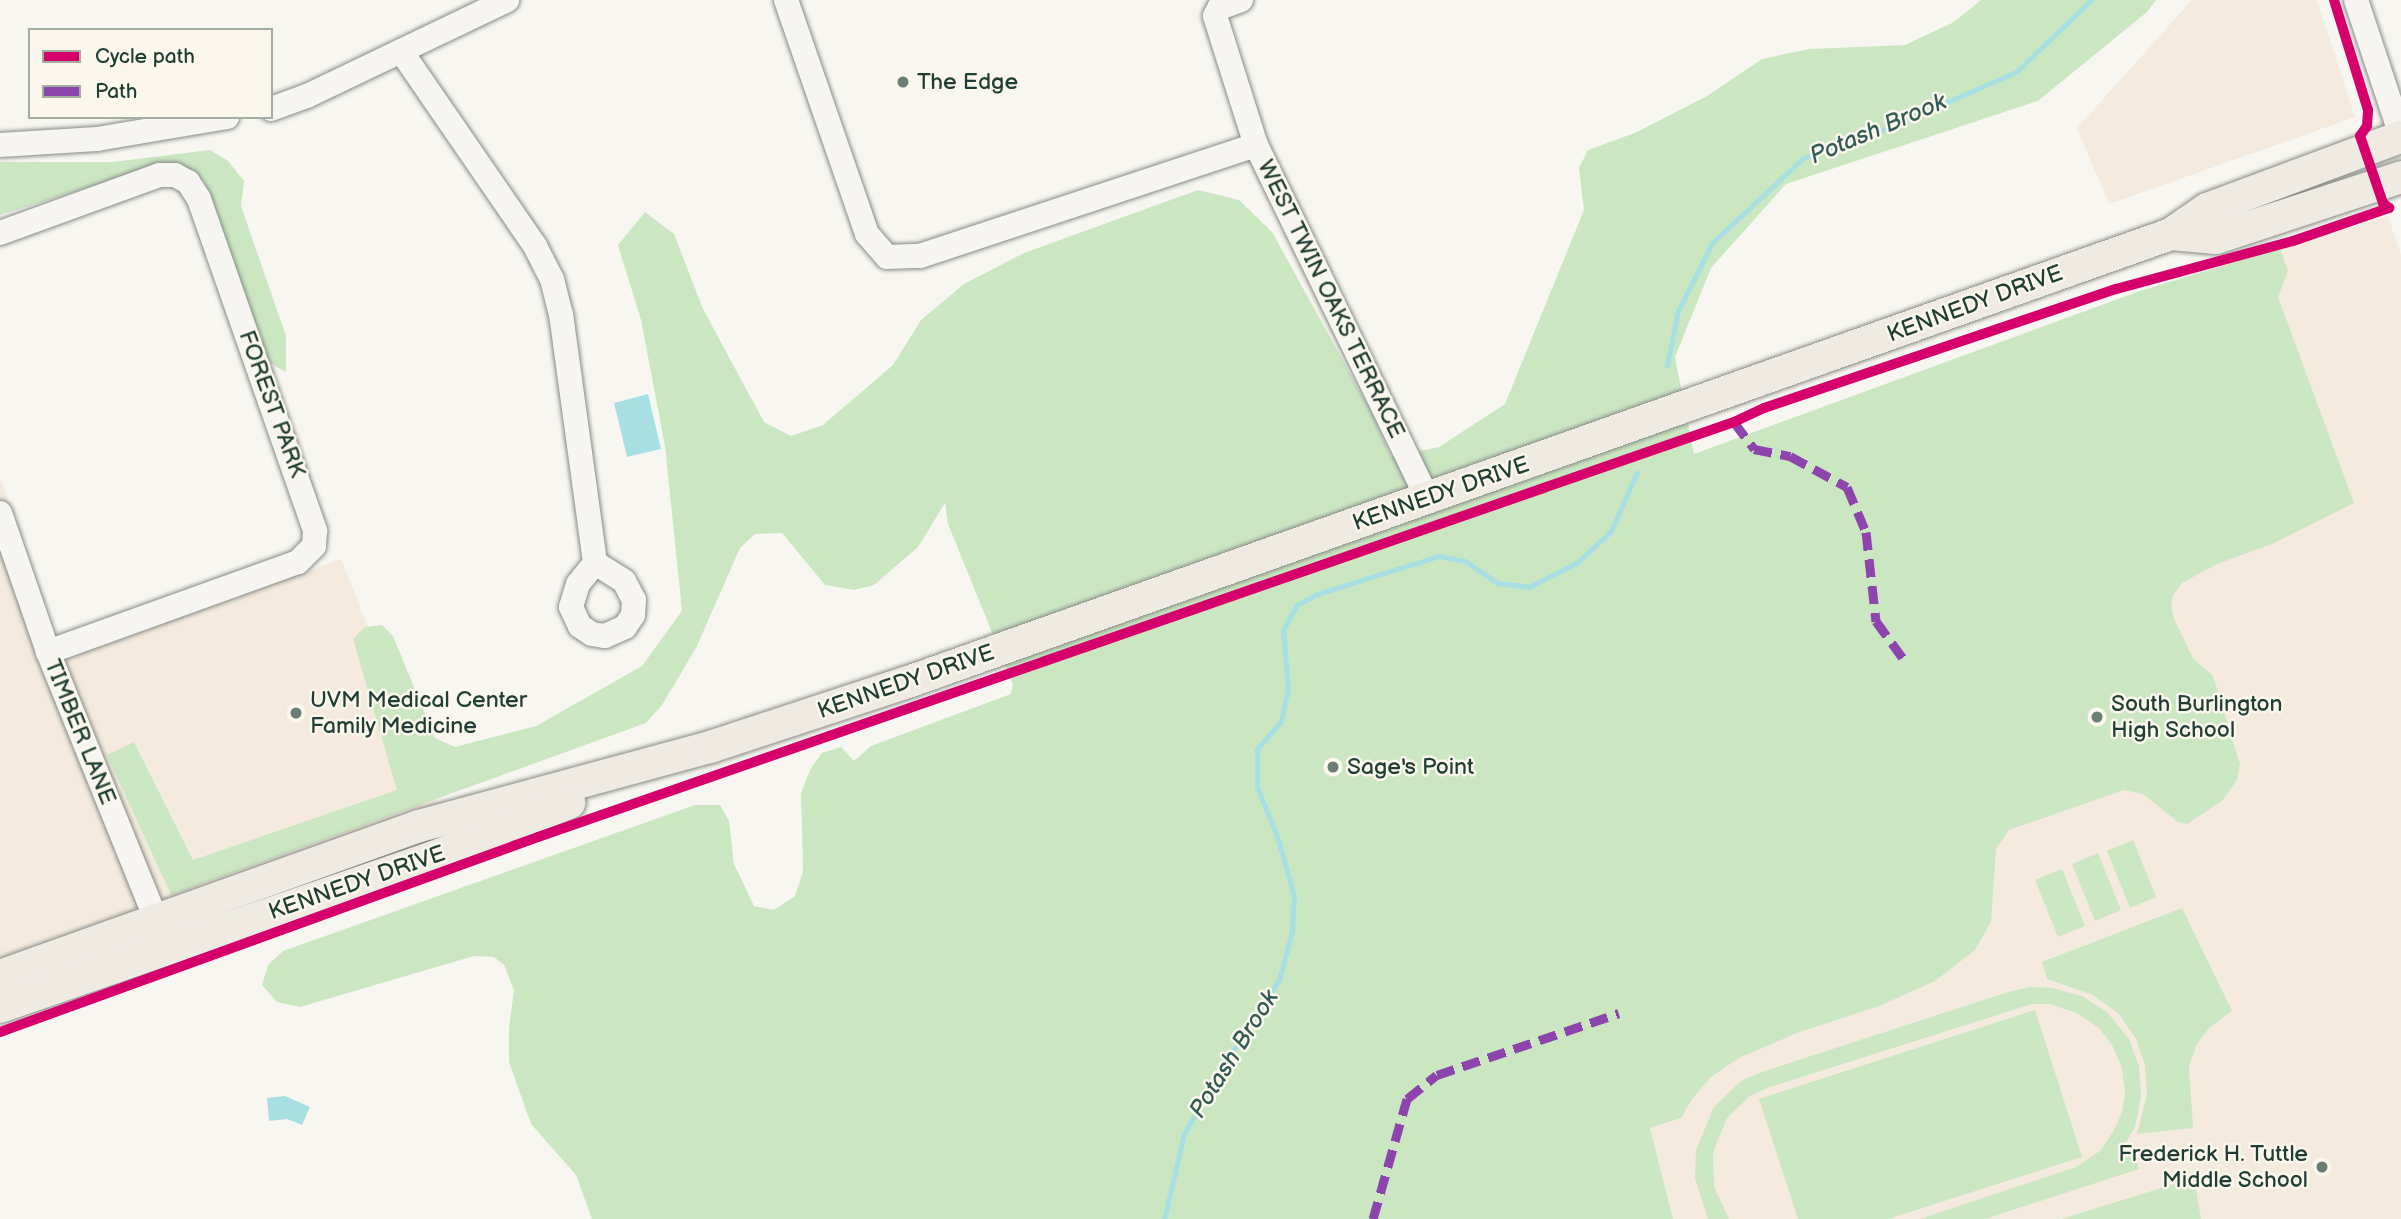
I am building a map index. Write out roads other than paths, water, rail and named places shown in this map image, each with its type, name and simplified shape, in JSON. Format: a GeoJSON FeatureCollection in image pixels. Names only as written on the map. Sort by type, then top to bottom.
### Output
{"type":"FeatureCollection","features":[{"type":"Feature","properties":{"kind":"main road","name":"KENNEDY DRIVE"},"geometry":{"type":"LineString","coordinates":[[0,976],[162,935],[431,858],[710,747],[908,682],[2171,234],[2207,209],[2401,136]]}},
{"type":"Feature","properties":{"kind":"main road","name":"KENNEDY DRIVE"},"geometry":{"type":"LineString","coordinates":[[2171,234],[2216,237],[2401,177]]}},
{"type":"Feature","properties":{"kind":"main road","name":"KENNEDY DRIVE"},"geometry":{"type":"LineString","coordinates":[[0,1007],[162,935]]}},
{"type":"Feature","properties":{"kind":"street"},"geometry":{"type":"LineString","coordinates":[[273,108],[307,96],[507,0]]}},
{"type":"Feature","properties":{"kind":"street","name":"WEST TWIN OAKS TERRACE"},"geometry":{"type":"LineString","coordinates":[[786,0],[867,234],[887,257],[920,256],[1256,145],[1428,499]]}},
{"type":"Feature","properties":{"kind":"street"},"geometry":{"type":"LineString","coordinates":[[1241,0],[1219,8],[1215,16],[1256,145]]}},
{"type":"Feature","properties":{"kind":"street"},"geometry":{"type":"LineString","coordinates":[[2356,0],[2401,136]]}},
{"type":"Feature","properties":{"kind":"street"},"geometry":{"type":"LineString","coordinates":[[401,51],[535,246],[552,279],[561,314],[595,563]]}},
{"type":"Feature","properties":{"kind":"street"},"geometry":{"type":"LineString","coordinates":[[0,145],[97,139],[215,119]]}},
{"type":"Feature","properties":{"kind":"street","name":"FOREST PARK"},"geometry":{"type":"LineString","coordinates":[[0,233],[159,175],[175,175],[188,182],[199,199],[315,531],[314,546],[298,562],[48,652]]}},
{"type":"Feature","properties":{"kind":"street","name":"TIMBER LANE"},"geometry":{"type":"LineString","coordinates":[[0,513],[48,652],[162,935]]}},
{"type":"Feature","properties":{"kind":"water"},"geometry":{"type":"Polygon","coordinates":[[[648,394],[661,449],[627,457],[614,403],[648,394]]]}},
{"type":"Feature","properties":{"kind":"water"},"geometry":{"type":"Polygon","coordinates":[[[285,1096],[310,1107],[302,1125],[287,1119],[269,1121],[267,1098],[285,1096]]]}},
{"type":"Feature","properties":{"kind":"waterway","name":"Potash Brook"},"geometry":{"type":"LineString","coordinates":[[1667,365],[1678,311],[1712,243],[1803,158],[1873,134],[2016,72],[2091,0]]}},
{"type":"Feature","properties":{"kind":"waterway","name":"Potash Brook"},"geometry":{"type":"LineString","coordinates":[[1164,1219],[1184,1134],[1212,1083],[1279,980],[1292,931],[1294,896],[1278,839],[1257,787],[1257,749],[1281,721],[1288,689],[1283,630],[1297,605],[1317,594],[1439,556],[1465,561],[1498,583],[1529,587],[1578,562],[1611,531],[1637,472]]}},
{"type":"Feature","properties":{"kind":"place","name":"The Edge"},"geometry":{"type":"Point","coordinates":[903,82]}},
{"type":"Feature","properties":{"kind":"place","name":"UVM Medical Center Family Medicine"},"geometry":{"type":"Point","coordinates":[296,713]}},
{"type":"Feature","properties":{"kind":"place","name":"South Burlington High School"},"geometry":{"type":"Point","coordinates":[2097,717]}},
{"type":"Feature","properties":{"kind":"place","name":"Sage's Point"},"geometry":{"type":"Point","coordinates":[1333,767]}},
{"type":"Feature","properties":{"kind":"place","name":"Frederick H. Tuttle Middle School"},"geometry":{"type":"Point","coordinates":[2322,1167]}}]}
